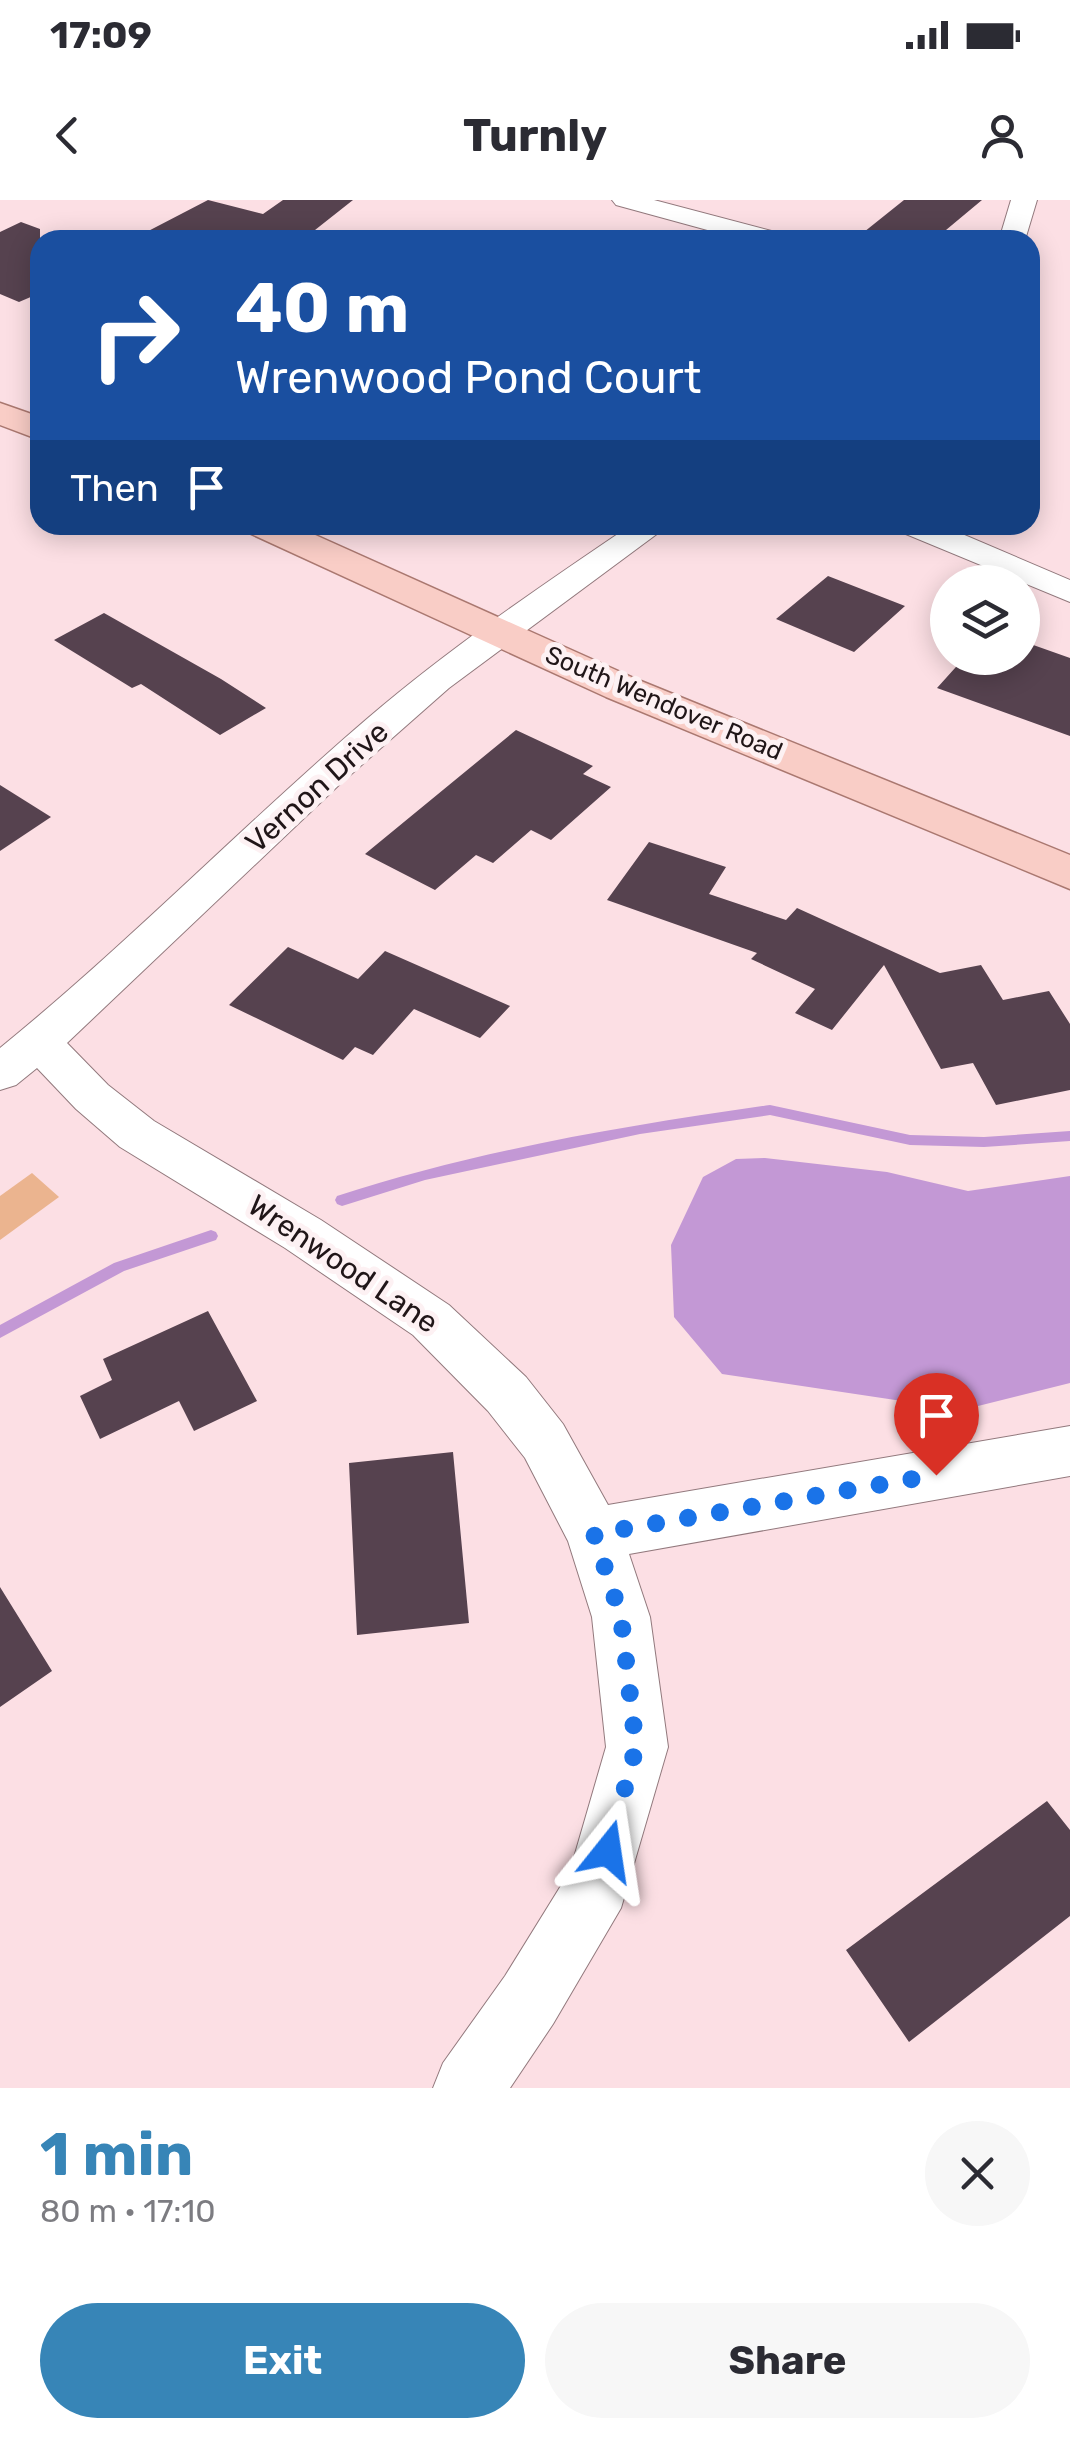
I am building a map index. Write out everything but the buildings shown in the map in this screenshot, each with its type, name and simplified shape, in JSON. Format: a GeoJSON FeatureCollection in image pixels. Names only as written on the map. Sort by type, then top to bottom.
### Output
{"type":"FeatureCollection","features":[{"type":"Feature","properties":{"kind":"main road"},"geometry":{"type":"LineString","coordinates":[[0,412],[30,425]]}},
{"type":"Feature","properties":{"kind":"main road","name":"South Wendover Road"},"geometry":{"type":"LineString","coordinates":[[284,535],[622,688],[1070,873]]}},
{"type":"Feature","properties":{"kind":"street"},"geometry":{"type":"LineString","coordinates":[[625,200],[737,230]]}},
{"type":"Feature","properties":{"kind":"street"},"geometry":{"type":"LineString","coordinates":[[1015,230],[1024,200]]}},
{"type":"Feature","properties":{"kind":"street","name":"Vernon Drive"},"geometry":{"type":"LineString","coordinates":[[20,1057],[438,679],[639,535]]}},
{"type":"Feature","properties":{"kind":"street"},"geometry":{"type":"LineString","coordinates":[[936,535],[1070,592]]}},
{"type":"Feature","properties":{"kind":"street","name":"Wrenwood Lane"},"geometry":{"type":"LineString","coordinates":[[20,1057],[92,1097],[137,1134],[319,1244],[431,1320],[507,1394],[544,1442],[594,1534],[621,1617],[636,1747],[598,1886],[529,2000],[468,2088]]}},
{"type":"Feature","properties":{"kind":"street"},"geometry":{"type":"LineString","coordinates":[[594,1534],[1070,1451]]}},
{"type":"Feature","properties":{"kind":"shaded area"},"geometry":{"type":"Polygon","coordinates":[[[765,1158],[887,1172],[968,1191],[1070,1176],[1070,1383],[962,1410],[722,1374],[674,1317],[671,1245],[703,1177],[736,1159],[765,1158]]]}},
{"type":"Feature","properties":{"kind":"shaded area"},"geometry":{"type":"Polygon","coordinates":[[[32,1173],[59,1197],[0,1240],[0,1196],[32,1173]]]}},
{"type":"Feature","properties":{"kind":"waterway"},"geometry":{"type":"LineString","coordinates":[[342,1200],[425,1174],[640,1129],[770,1110],[910,1140],[984,1142],[1070,1136]]}},
{"type":"Feature","properties":{"kind":"waterway"},"geometry":{"type":"LineString","coordinates":[[0,1332],[119,1267],[211,1236]]}},
{"type":"Feature","properties":{"kind":"route"},"geometry":{"type":"LineString","coordinates":[[608,1851],[636,1747],[621,1617],[594,1534],[936,1475]]}}]}
